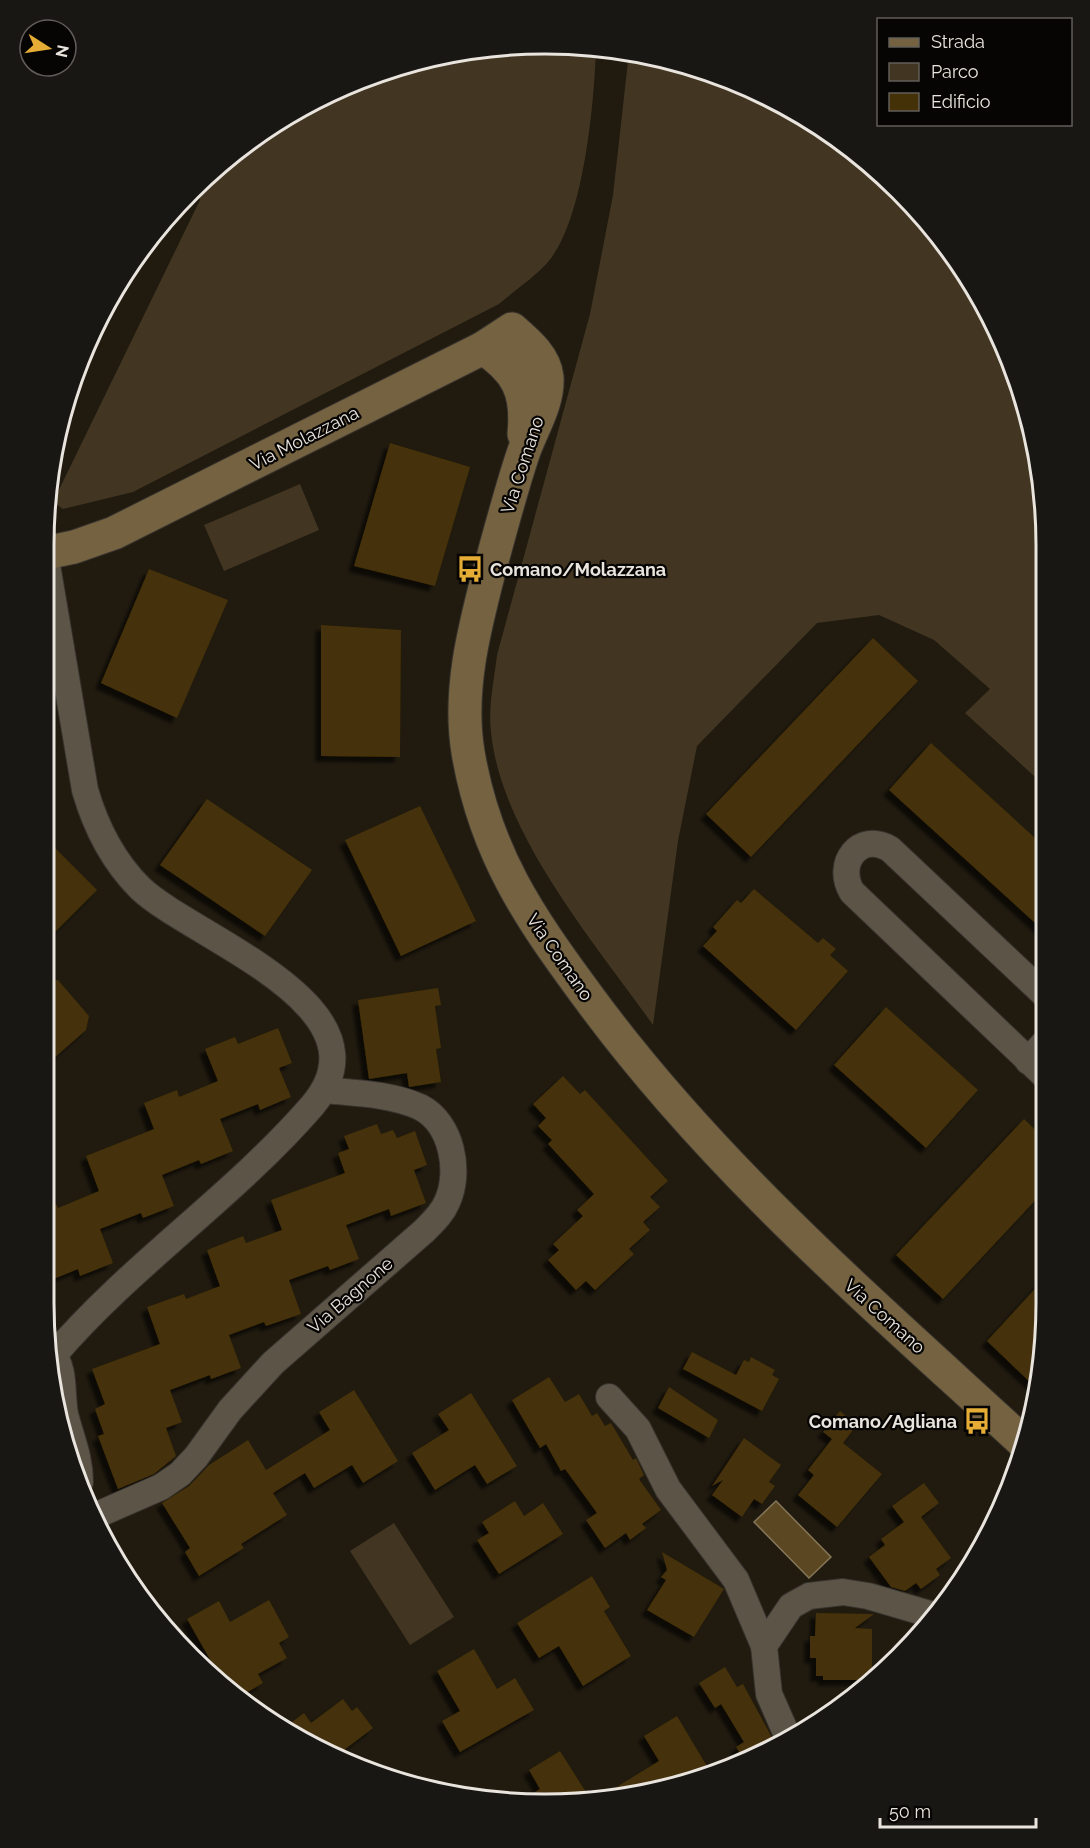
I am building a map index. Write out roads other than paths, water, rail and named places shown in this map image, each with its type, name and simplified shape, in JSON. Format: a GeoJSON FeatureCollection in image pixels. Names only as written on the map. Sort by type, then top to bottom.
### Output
{"type":"FeatureCollection","features":[{"type":"Feature","properties":{"kind":"street","name":"Via Molazzana"},"geometry":{"type":"LineString","coordinates":[[54,552],[91,541],[156,513],[483,348],[512,329]]}},
{"type":"Feature","properties":{"kind":"street","name":"Via Comano"},"geometry":{"type":"LineString","coordinates":[[512,329],[541,359],[547,376],[542,405],[523,453],[478,617],[467,671],[465,705],[468,752],[478,798],[512,884],[528,912],[605,1020],[699,1134],[803,1241],[1017,1437]]}},
{"type":"Feature","properties":{"kind":"street"},"geometry":{"type":"LineString","coordinates":[[483,348],[505,366],[524,394],[526,416],[523,453]]}},
{"type":"Feature","properties":{"kind":"street"},"geometry":{"type":"LineString","coordinates":[[54,610],[85,790],[96,825],[111,853],[132,879],[156,901],[274,976],[304,1000],[318,1015],[328,1039],[332,1062],[324,1090],[273,1146],[56,1350]]}},
{"type":"Feature","properties":{"kind":"street"},"geometry":{"type":"LineString","coordinates":[[1036,986],[890,849],[870,843],[862,845],[852,853],[845,872],[852,892],[1036,1067]]}},
{"type":"Feature","properties":{"kind":"street","name":"Via Bagnone"},"geometry":{"type":"LineString","coordinates":[[102,1513],[161,1487],[180,1474],[196,1457],[230,1410],[267,1369],[424,1231],[445,1208],[451,1191],[452,1159],[444,1132],[434,1118],[421,1108],[402,1101],[324,1090]]}},
{"type":"Feature","properties":{"kind":"street"},"geometry":{"type":"LineString","coordinates":[[58,1368],[62,1379],[64,1403]]}},
{"type":"Feature","properties":{"kind":"street"},"geometry":{"type":"LineString","coordinates":[[609,1397],[638,1429],[668,1489],[736,1580],[764,1646],[769,1694],[785,1731]]}},
{"type":"Feature","properties":{"kind":"street"},"geometry":{"type":"LineString","coordinates":[[764,1646],[791,1606],[800,1600],[821,1593],[856,1593],[926,1613]]}},
{"type":"Feature","properties":{"kind":"place","name":"Comano/Molazzana"},"geometry":{"type":"Point","coordinates":[470,569]}},
{"type":"Feature","properties":{"kind":"place","name":"Comano/Agliana"},"geometry":{"type":"Point","coordinates":[977,1421]}}]}
